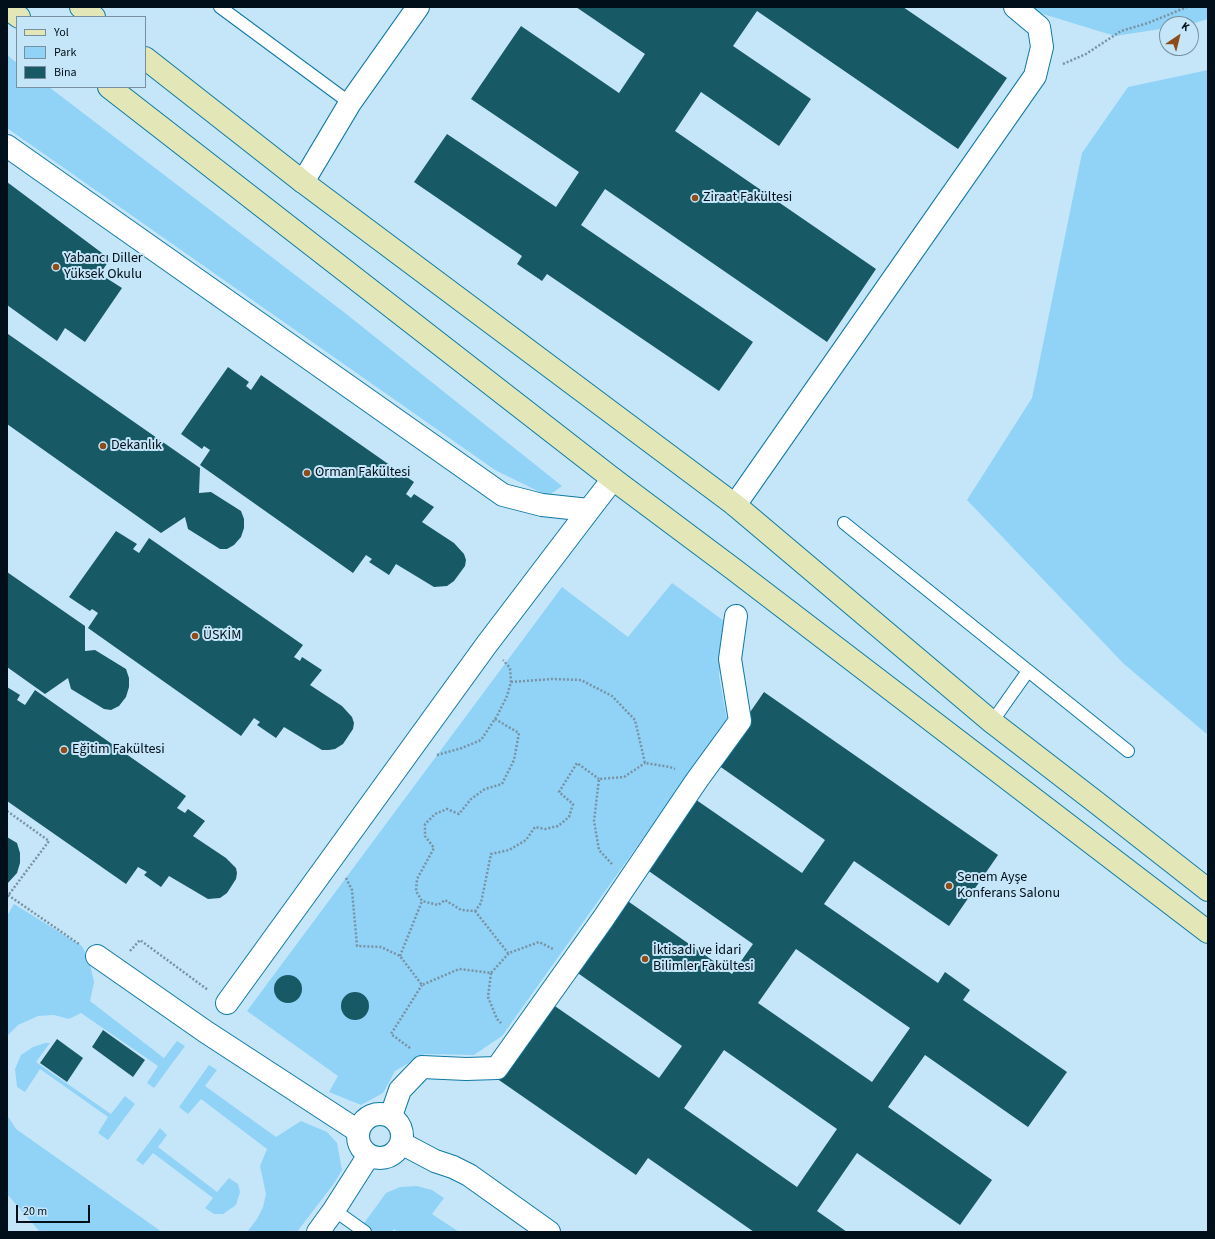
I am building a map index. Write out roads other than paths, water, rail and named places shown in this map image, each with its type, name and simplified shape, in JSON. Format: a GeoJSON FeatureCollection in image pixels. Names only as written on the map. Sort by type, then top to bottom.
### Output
{"type":"FeatureCollection","features":[{"type":"Feature","properties":{"kind":"street"},"geometry":{"type":"LineString","coordinates":[[81,7],[93,16]]}},
{"type":"Feature","properties":{"kind":"street"},"geometry":{"type":"LineString","coordinates":[[303,182],[350,103],[418,7]]}},
{"type":"Feature","properties":{"kind":"street"},"geometry":{"type":"LineString","coordinates":[[735,505],[1035,76],[1042,47],[1039,27],[1015,7]]}},
{"type":"Feature","properties":{"kind":"street"},"geometry":{"type":"LineString","coordinates":[[7,8],[18,16]]}},
{"type":"Feature","properties":{"kind":"street"},"geometry":{"type":"LineString","coordinates":[[146,59],[303,182],[735,505],[992,722],[1208,890]]}},
{"type":"Feature","properties":{"kind":"street"},"geometry":{"type":"LineString","coordinates":[[110,88],[613,479],[732,568],[1208,932]]}},
{"type":"Feature","properties":{"kind":"street"},"geometry":{"type":"LineString","coordinates":[[7,146],[503,495],[542,506],[589,510]]}},
{"type":"Feature","properties":{"kind":"street"},"geometry":{"type":"LineString","coordinates":[[227,1003],[487,644],[613,479]]}},
{"type":"Feature","properties":{"kind":"street"},"geometry":{"type":"LineString","coordinates":[[391,1116],[400,1090],[422,1068],[466,1070],[497,1068],[575,959],[697,780],[740,721],[730,659],[736,616]]}},
{"type":"Feature","properties":{"kind":"street"},"geometry":{"type":"LineString","coordinates":[[97,956],[206,1032],[358,1131]]}},
{"type":"Feature","properties":{"kind":"street"},"geometry":{"type":"LineString","coordinates":[[376,1114],[384,1114],[391,1116],[398,1122],[402,1130],[402,1140],[394,1153],[385,1158],[377,1158],[369,1155],[360,1146],[358,1131],[361,1123],[367,1117],[376,1114]]}},
{"type":"Feature","properties":{"kind":"street"},"geometry":{"type":"LineString","coordinates":[[401,1142],[435,1161],[453,1167],[469,1175],[549,1232]]}},
{"type":"Feature","properties":{"kind":"street"},"geometry":{"type":"LineString","coordinates":[[318,1232],[369,1155]]}},
{"type":"Feature","properties":{"kind":"lane"},"geometry":{"type":"LineString","coordinates":[[220,7],[350,103]]}},
{"type":"Feature","properties":{"kind":"lane"},"geometry":{"type":"LineString","coordinates":[[844,523],[1128,751]]}},
{"type":"Feature","properties":{"kind":"lane"},"geometry":{"type":"LineString","coordinates":[[992,722],[1028,671]]}},
{"type":"Feature","properties":{"kind":"lane"},"geometry":{"type":"LineString","coordinates":[[334,1210],[365,1232]]}},
{"type":"Feature","properties":{"kind":"place","name":"Ziraat Fakültesi"},"geometry":{"type":"Point","coordinates":[695,198]}},
{"type":"Feature","properties":{"kind":"place","name":"Yabancı Diller Yüksek Okulu"},"geometry":{"type":"Point","coordinates":[56,267]}},
{"type":"Feature","properties":{"kind":"place","name":"Dekanlık"},"geometry":{"type":"Point","coordinates":[103,446]}},
{"type":"Feature","properties":{"kind":"place","name":"Orman Fakültesi"},"geometry":{"type":"Point","coordinates":[307,473]}},
{"type":"Feature","properties":{"kind":"place","name":"ÜSKİM"},"geometry":{"type":"Point","coordinates":[195,636]}},
{"type":"Feature","properties":{"kind":"place","name":"Eğitim Fakültesi"},"geometry":{"type":"Point","coordinates":[64,750]}},
{"type":"Feature","properties":{"kind":"place","name":"Senem Ayşe Konferans Salonu"},"geometry":{"type":"Point","coordinates":[949,886]}},
{"type":"Feature","properties":{"kind":"place","name":"İktisadi ve İdari Bilimler Fakültesi"},"geometry":{"type":"Point","coordinates":[645,959]}}]}
